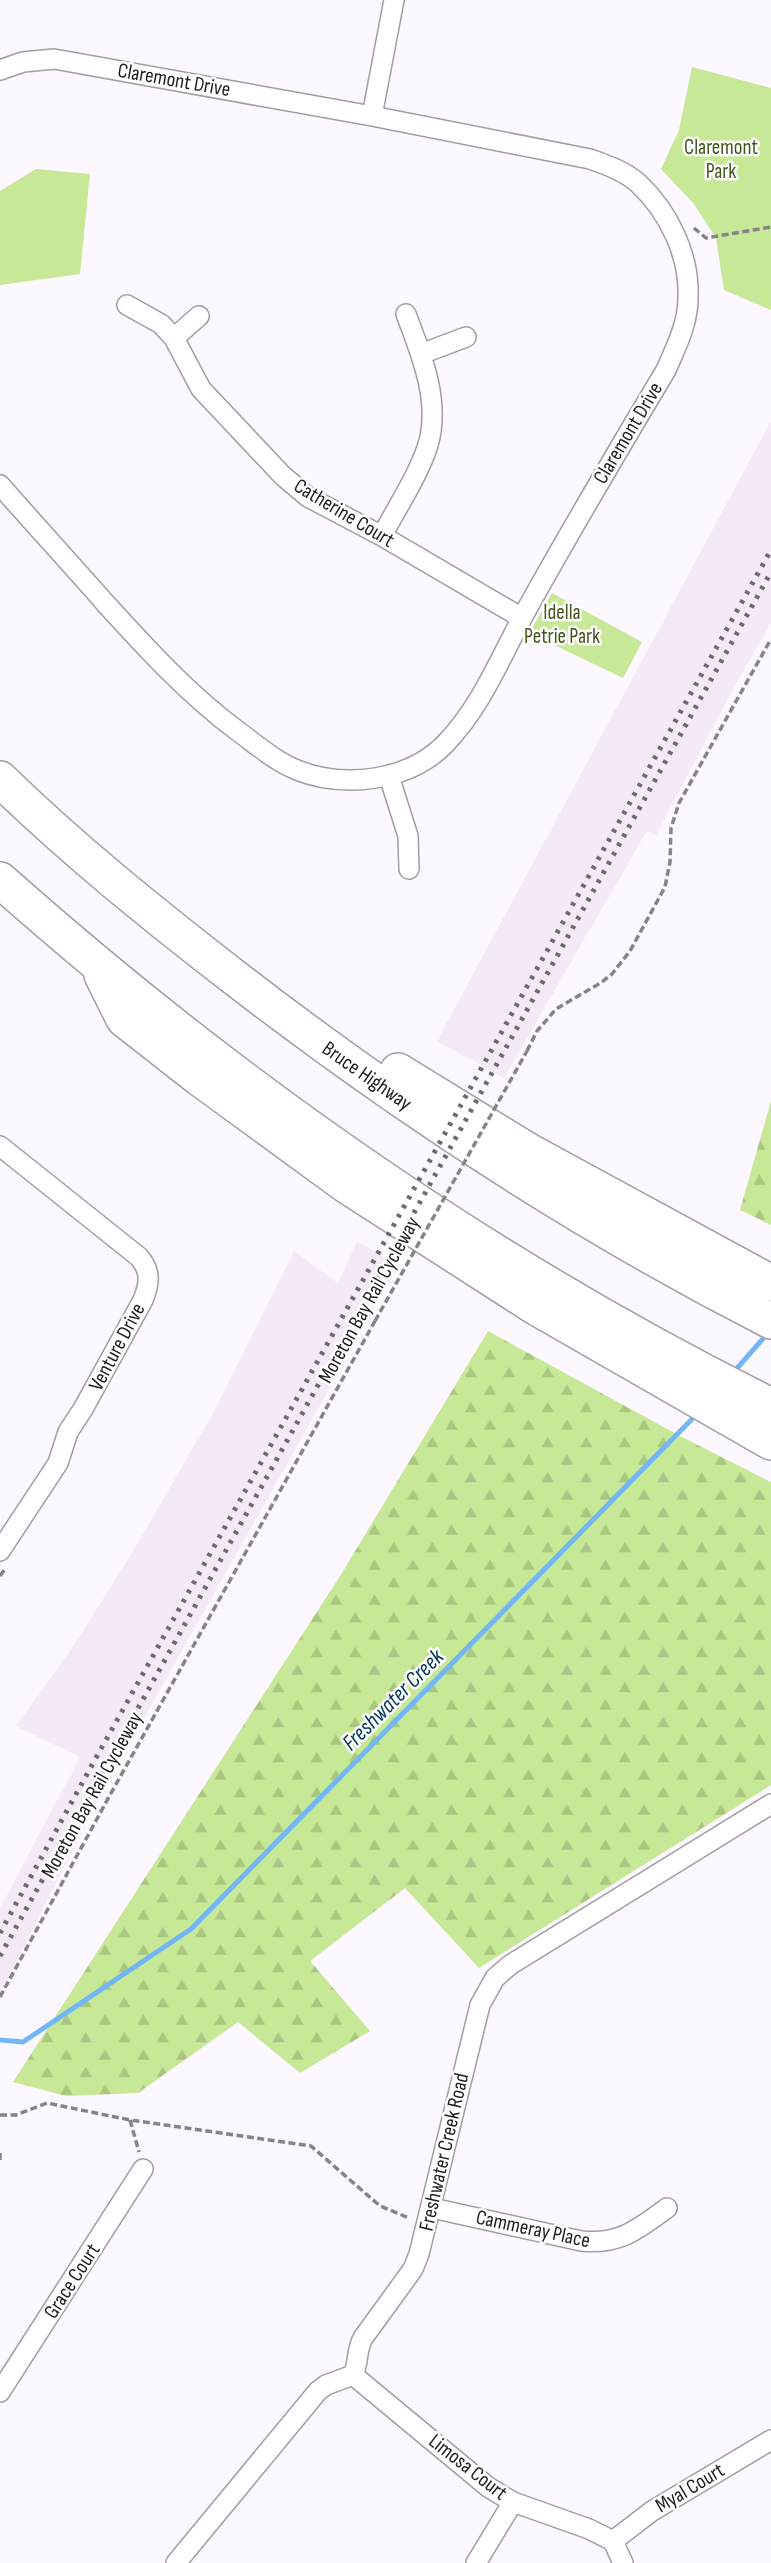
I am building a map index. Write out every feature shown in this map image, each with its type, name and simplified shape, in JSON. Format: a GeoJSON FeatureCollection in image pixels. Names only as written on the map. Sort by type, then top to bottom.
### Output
{"type":"FeatureCollection","features":[{"type":"Feature","properties":{"kind":"highway","name":"Bruce Highway"},"geometry":{"type":"LineString","coordinates":[[0,779],[126,891],[311,1037],[433,1124],[576,1214],[700,1285],[771,1321]]}},
{"type":"Feature","properties":{"kind":"highway"},"geometry":{"type":"LineString","coordinates":[[0,880],[97,966],[275,1103],[382,1178],[517,1265],[644,1354],[765,1421]]}},
{"type":"Feature","properties":{"kind":"highway"},"geometry":{"type":"LineString","coordinates":[[311,1037],[347,1035],[416,1083],[497,1133],[771,1283]]}},
{"type":"Feature","properties":{"kind":"street"},"geometry":{"type":"LineString","coordinates":[[372,116],[394,0]]}},
{"type":"Feature","properties":{"kind":"street","name":"Claremont Drive"},"geometry":{"type":"LineString","coordinates":[[0,70],[23,62],[54,59],[372,116],[565,154],[613,167],[637,182],[660,209],[675,236],[686,268],[688,300],[682,334],[666,370],[522,618],[483,693],[444,745],[421,763],[389,776],[346,780],[298,771],[275,759],[218,717],[151,654],[0,485]]}},
{"type":"Feature","properties":{"kind":"street","name":"Catherine Court"},"geometry":{"type":"LineString","coordinates":[[127,305],[162,324],[174,338],[201,389],[283,476],[308,497],[382,536],[522,618]]}},
{"type":"Feature","properties":{"kind":"street"},"geometry":{"type":"LineString","coordinates":[[382,536],[421,463],[431,422],[429,385],[406,314]]}},
{"type":"Feature","properties":{"kind":"street"},"geometry":{"type":"LineString","coordinates":[[174,338],[199,316]]}},
{"type":"Feature","properties":{"kind":"street"},"geometry":{"type":"LineString","coordinates":[[421,354],[466,337]]}},
{"type":"Feature","properties":{"kind":"street"},"geometry":{"type":"LineString","coordinates":[[389,776],[408,836],[409,869]]}},
{"type":"Feature","properties":{"kind":"street","name":"Venture Drive"},"geometry":{"type":"LineString","coordinates":[[0,1146],[139,1257],[148,1271],[150,1282],[144,1300],[68,1432],[58,1463],[4,1558]]}},
{"type":"Feature","properties":{"kind":"street","name":"Freshwater Creek Road"},"geometry":{"type":"LineString","coordinates":[[353,2375],[359,2346],[412,2269],[430,2215],[480,2006],[495,1978],[510,1965],[771,1804]]}},
{"type":"Feature","properties":{"kind":"street","name":"Grace Court"},"geometry":{"type":"LineString","coordinates":[[0,2392],[143,2169]]}},
{"type":"Feature","properties":{"kind":"street","name":"Cammeray Place"},"geometry":{"type":"LineString","coordinates":[[430,2215],[601,2243],[638,2230],[667,2208]]}},
{"type":"Feature","properties":{"kind":"street"},"geometry":{"type":"LineString","coordinates":[[176,2563],[317,2391],[353,2375]]}},
{"type":"Feature","properties":{"kind":"street","name":"Limosa Court"},"geometry":{"type":"LineString","coordinates":[[353,2375],[488,2487],[513,2502],[613,2540]]}},
{"type":"Feature","properties":{"kind":"street","name":"Myal Court"},"geometry":{"type":"LineString","coordinates":[[613,2540],[652,2511],[771,2441]]}},
{"type":"Feature","properties":{"kind":"street"},"geometry":{"type":"LineString","coordinates":[[476,2563],[513,2502]]}},
{"type":"Feature","properties":{"kind":"street"},"geometry":{"type":"LineString","coordinates":[[613,2540],[623,2563]]}},
{"type":"Feature","properties":{"kind":"path"},"geometry":{"type":"LineString","coordinates":[[688,220],[695,230],[706,238],[771,227]]}},
{"type":"Feature","properties":{"kind":"path","name":"Moreton Bay Rail Cycleway"},"geometry":{"type":"LineString","coordinates":[[0,1997],[110,1794],[537,1031],[556,1009],[612,974],[645,925],[665,887],[670,862],[671,828],[679,803],[771,639]]}},
{"type":"Feature","properties":{"kind":"path"},"geometry":{"type":"LineString","coordinates":[[0,1576],[4,1558]]}},
{"type":"Feature","properties":{"kind":"path"},"geometry":{"type":"LineString","coordinates":[[0,2115],[16,2115],[47,2103],[130,2120],[311,2146],[380,2206],[403,2216],[430,2215]]}},
{"type":"Feature","properties":{"kind":"path"},"geometry":{"type":"LineString","coordinates":[[130,2120],[143,2169]]}},
{"type":"Feature","properties":{"kind":"path"},"geometry":{"type":"LineString","coordinates":[[0,2153],[0,2160]]}},
{"type":"Feature","properties":{"kind":"shaded area"},"geometry":{"type":"Polygon","coordinates":[[[771,421],[771,623],[656,835],[647,831],[504,1078],[437,1041],[771,421]]]}},
{"type":"Feature","properties":{"kind":"shaded area"},"geometry":{"type":"Polygon","coordinates":[[[357,1241],[399,1265],[102,1793],[0,1993],[0,1908],[80,1757],[16,1726],[76,1642],[133,1551],[212,1415],[294,1251],[338,1283],[357,1241]]]}},
{"type":"Feature","properties":{"kind":"green space","name":"Claremont Park"},"geometry":{"type":"Polygon","coordinates":[[[692,67],[771,88],[771,310],[724,290],[716,238],[694,204],[661,169],[679,130],[692,67]]]}},
{"type":"Feature","properties":{"kind":"green space"},"geometry":{"type":"Polygon","coordinates":[[[36,169],[90,174],[80,274],[0,285],[0,191],[36,169]]]}},
{"type":"Feature","properties":{"kind":"green space","name":"Idella Petrie Park"},"geometry":{"type":"Polygon","coordinates":[[[552,593],[642,642],[623,678],[529,633],[552,593]]]}},
{"type":"Feature","properties":{"kind":"green space"},"geometry":{"type":"Polygon","coordinates":[[[771,1101],[771,1225],[740,1210],[771,1101]]]}},
{"type":"Feature","properties":{"kind":"green space"},"geometry":{"type":"Polygon","coordinates":[[[488,1331],[680,1436],[771,1482],[771,1785],[479,1968],[405,1888],[310,1961],[370,2031],[300,2073],[238,2022],[138,2093],[66,2096],[13,2082],[342,1573],[488,1331]]]}},
{"type":"Feature","properties":{"kind":"waterway","name":"Freshwater Creek"},"geometry":{"type":"LineString","coordinates":[[732,1374],[767,1334]]}},
{"type":"Feature","properties":{"kind":"waterway","name":"Freshwater Creek"},"geometry":{"type":"LineString","coordinates":[[0,2040],[23,2042],[191,1929],[698,1413]]}},
{"type":"Feature","properties":{"kind":"railway"},"geometry":{"type":"LineString","coordinates":[[0,1933],[771,550]]}},
{"type":"Feature","properties":{"kind":"railway"},"geometry":{"type":"LineString","coordinates":[[0,1956],[771,572]]}}]}
